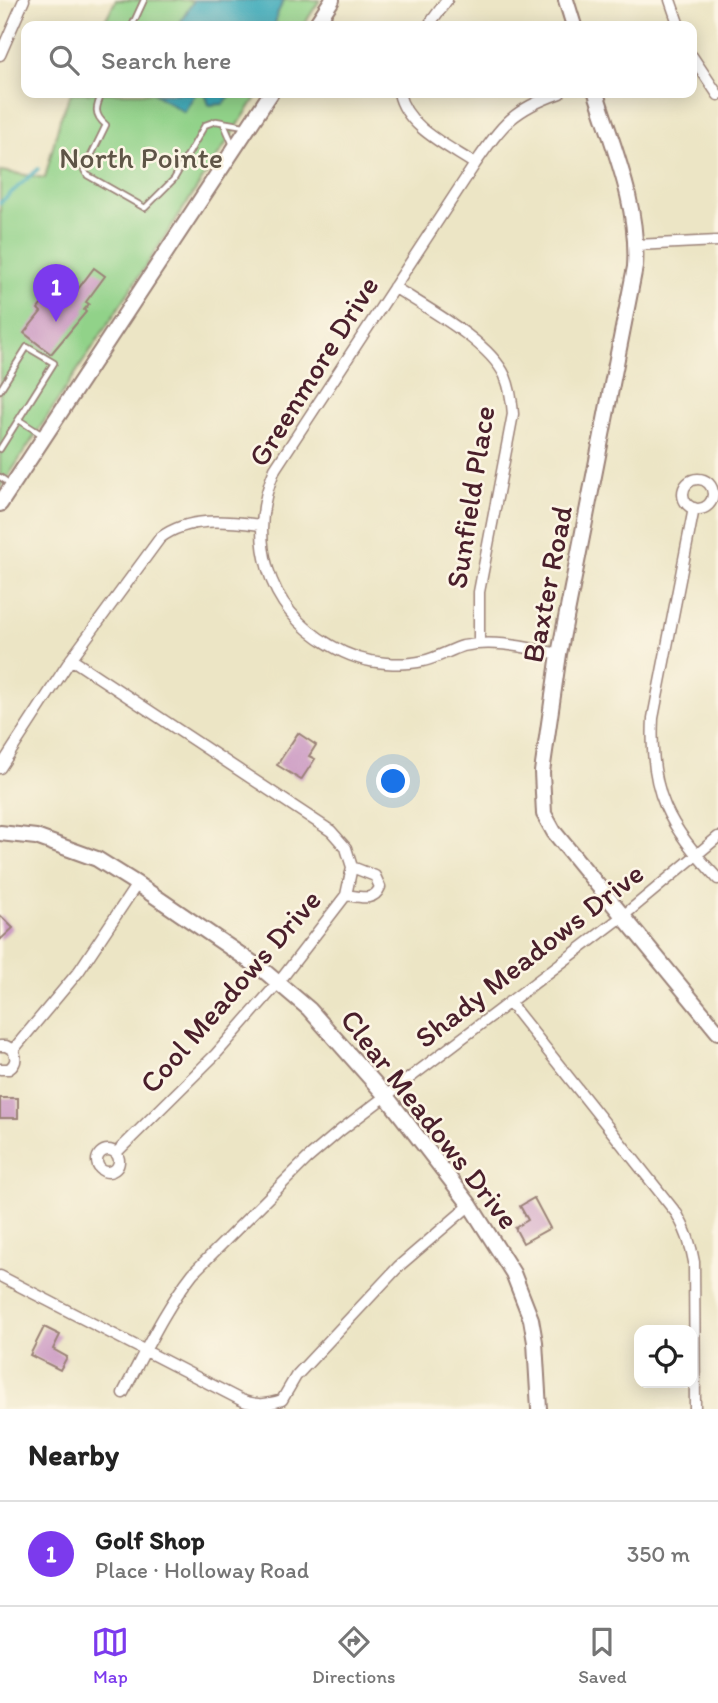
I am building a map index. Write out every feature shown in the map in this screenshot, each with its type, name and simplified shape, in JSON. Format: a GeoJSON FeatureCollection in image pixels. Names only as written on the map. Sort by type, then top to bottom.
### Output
{"type":"FeatureCollection","features":[{"type":"Feature","properties":{"kind":"street"},"geometry":{"type":"LineString","coordinates":[[0,55],[24,0]]}},
{"type":"Feature","properties":{"kind":"street"},"geometry":{"type":"LineString","coordinates":[[318,21],[332,0]]}},
{"type":"Feature","properties":{"kind":"street"},"geometry":{"type":"LineString","coordinates":[[432,21],[447,0]]}},
{"type":"Feature","properties":{"kind":"street"},"geometry":{"type":"LineString","coordinates":[[566,0],[572,21]]}},
{"type":"Feature","properties":{"kind":"street"},"geometry":{"type":"LineString","coordinates":[[670,0],[677,21]]}},
{"type":"Feature","properties":{"kind":"street"},"geometry":{"type":"LineString","coordinates":[[697,64],[718,95]]}},
{"type":"Feature","properties":{"kind":"street"},"geometry":{"type":"LineString","coordinates":[[0,504],[6,481],[45,436],[268,98]]}},
{"type":"Feature","properties":{"kind":"street"},"geometry":{"type":"LineString","coordinates":[[400,98],[402,106],[418,125],[475,164]]}},
{"type":"Feature","properties":{"kind":"street","name":"Greenmore Drive"},"geometry":{"type":"LineString","coordinates":[[550,98],[514,115],[475,164],[275,469],[268,486],[261,525],[265,561],[278,594],[307,629],[352,657],[370,662],[407,664],[479,644],[507,644],[559,654]]}},
{"type":"Feature","properties":{"kind":"street","name":"Baxter Road"},"geometry":{"type":"LineString","coordinates":[[598,98],[629,195],[636,245],[631,294],[559,654],[542,772],[544,814],[554,832],[718,1032]]}},
{"type":"Feature","properties":{"kind":"street"},"geometry":{"type":"LineString","coordinates":[[636,245],[718,241]]}},
{"type":"Feature","properties":{"kind":"street","name":"Sunfield Place"},"geometry":{"type":"LineString","coordinates":[[394,287],[478,343],[504,374],[512,399],[510,433],[479,592],[479,644]]}},
{"type":"Feature","properties":{"kind":"street"},"geometry":{"type":"LineString","coordinates":[[694,508],[653,718],[652,751],[657,789],[667,812],[696,855],[718,879]]}},
{"type":"Feature","properties":{"kind":"street"},"geometry":{"type":"LineString","coordinates":[[0,768],[71,659],[151,548],[171,530],[183,525],[205,522],[261,525]]}},
{"type":"Feature","properties":{"kind":"street"},"geometry":{"type":"LineString","coordinates":[[71,659],[331,831],[346,848],[352,867],[375,876],[380,887],[377,894],[369,898],[346,895]]}},
{"type":"Feature","properties":{"kind":"street","name":"Clear Meadows Drive"},"geometry":{"type":"LineString","coordinates":[[0,833],[36,837],[97,859],[279,982],[309,1009],[386,1096],[470,1205],[513,1273],[531,1319],[539,1409]]}},
{"type":"Feature","properties":{"kind":"street","name":"Shady Meadows Drive"},"geometry":{"type":"LineString","coordinates":[[123,1393],[160,1322],[193,1273],[307,1159],[341,1129],[623,916],[718,837]]}},
{"type":"Feature","properties":{"kind":"street","name":"Cool Meadows Drive"},"geometry":{"type":"LineString","coordinates":[[116,1153],[216,1054],[279,982],[346,895],[352,867]]}},
{"type":"Feature","properties":{"kind":"street"},"geometry":{"type":"LineString","coordinates":[[13,1050],[79,971],[137,884]]}},
{"type":"Feature","properties":{"kind":"street"},"geometry":{"type":"LineString","coordinates":[[509,1003],[677,1214],[685,1228],[694,1262],[695,1409]]}},
{"type":"Feature","properties":{"kind":"street"},"geometry":{"type":"LineString","coordinates":[[0,1046],[6,1046],[16,1055],[15,1064],[9,1069],[0,1069]]}},
{"type":"Feature","properties":{"kind":"street"},"geometry":{"type":"LineString","coordinates":[[0,1276],[241,1400],[260,1407],[283,1405],[296,1376],[399,1266],[470,1205]]}},
{"type":"Feature","properties":{"kind":"lane"},"geometry":{"type":"LineString","coordinates":[[134,21],[144,0]]}},
{"type":"Feature","properties":{"kind":"lane"},"geometry":{"type":"LineString","coordinates":[[100,98],[96,109],[98,119],[106,125],[85,170],[87,175],[145,208],[174,179],[205,125],[216,121],[249,125]]}},
{"type":"Feature","properties":{"kind":"lane"},"geometry":{"type":"LineString","coordinates":[[224,124],[234,148]]}},
{"type":"Feature","properties":{"kind":"lane"},"geometry":{"type":"LineString","coordinates":[[0,390],[27,347],[54,363],[0,449]]}},
{"type":"Feature","properties":{"kind":"lane"},"geometry":{"type":"LineString","coordinates":[[19,419],[45,436]]}},
{"type":"Feature","properties":{"kind":"green space"},"geometry":{"type":"Polygon","coordinates":[[[116,0],[320,0],[306,21],[105,21],[116,0]]]}},
{"type":"Feature","properties":{"kind":"green space","name":"North Pointe"},"geometry":{"type":"Polygon","coordinates":[[[69,98],[256,98],[0,489],[0,171],[45,178],[60,119],[69,98]]]}},
{"type":"Feature","properties":{"kind":"water"},"geometry":{"type":"Polygon","coordinates":[[[194,0],[284,0],[276,21],[181,21],[194,0]]]}},
{"type":"Feature","properties":{"kind":"water"},"geometry":{"type":"Polygon","coordinates":[[[161,98],[193,98],[184,112],[161,98]]]}},
{"type":"Feature","properties":{"kind":"water"},"geometry":{"type":"Polygon","coordinates":[[[207,98],[228,98],[223,104],[209,105],[207,98]]]}},
{"type":"Feature","properties":{"kind":"building"},"geometry":{"type":"Polygon","coordinates":[[[94,268],[105,276],[86,302],[89,304],[84,310],[86,312],[51,354],[24,333],[41,312],[38,309],[60,281],[75,293],[94,268]]]}},
{"type":"Feature","properties":{"kind":"building"},"geometry":{"type":"Polygon","coordinates":[[[298,733],[316,745],[309,756],[315,759],[301,780],[277,765],[298,733]]]}},
{"type":"Feature","properties":{"kind":"building"},"geometry":{"type":"Polygon","coordinates":[[[1,916],[13,928],[0,940],[0,918],[1,916]]]}},
{"type":"Feature","properties":{"kind":"building"},"geometry":{"type":"Polygon","coordinates":[[[0,1098],[18,1098],[18,1118],[0,1118],[0,1098]]]}},
{"type":"Feature","properties":{"kind":"building"},"geometry":{"type":"Polygon","coordinates":[[[534,1198],[550,1228],[523,1243],[515,1228],[528,1220],[520,1206],[534,1198]]]}},
{"type":"Feature","properties":{"kind":"building"},"geometry":{"type":"Polygon","coordinates":[[[44,1327],[60,1335],[53,1349],[67,1357],[60,1370],[30,1355],[44,1327]]]}},
{"type":"Feature","properties":{"kind":"waterway"},"geometry":{"type":"LineString","coordinates":[[0,203],[38,169]]}},
{"type":"Feature","properties":{"kind":"place","name":"Golf Shop"},"geometry":{"type":"Point","coordinates":[56,322]}}]}
